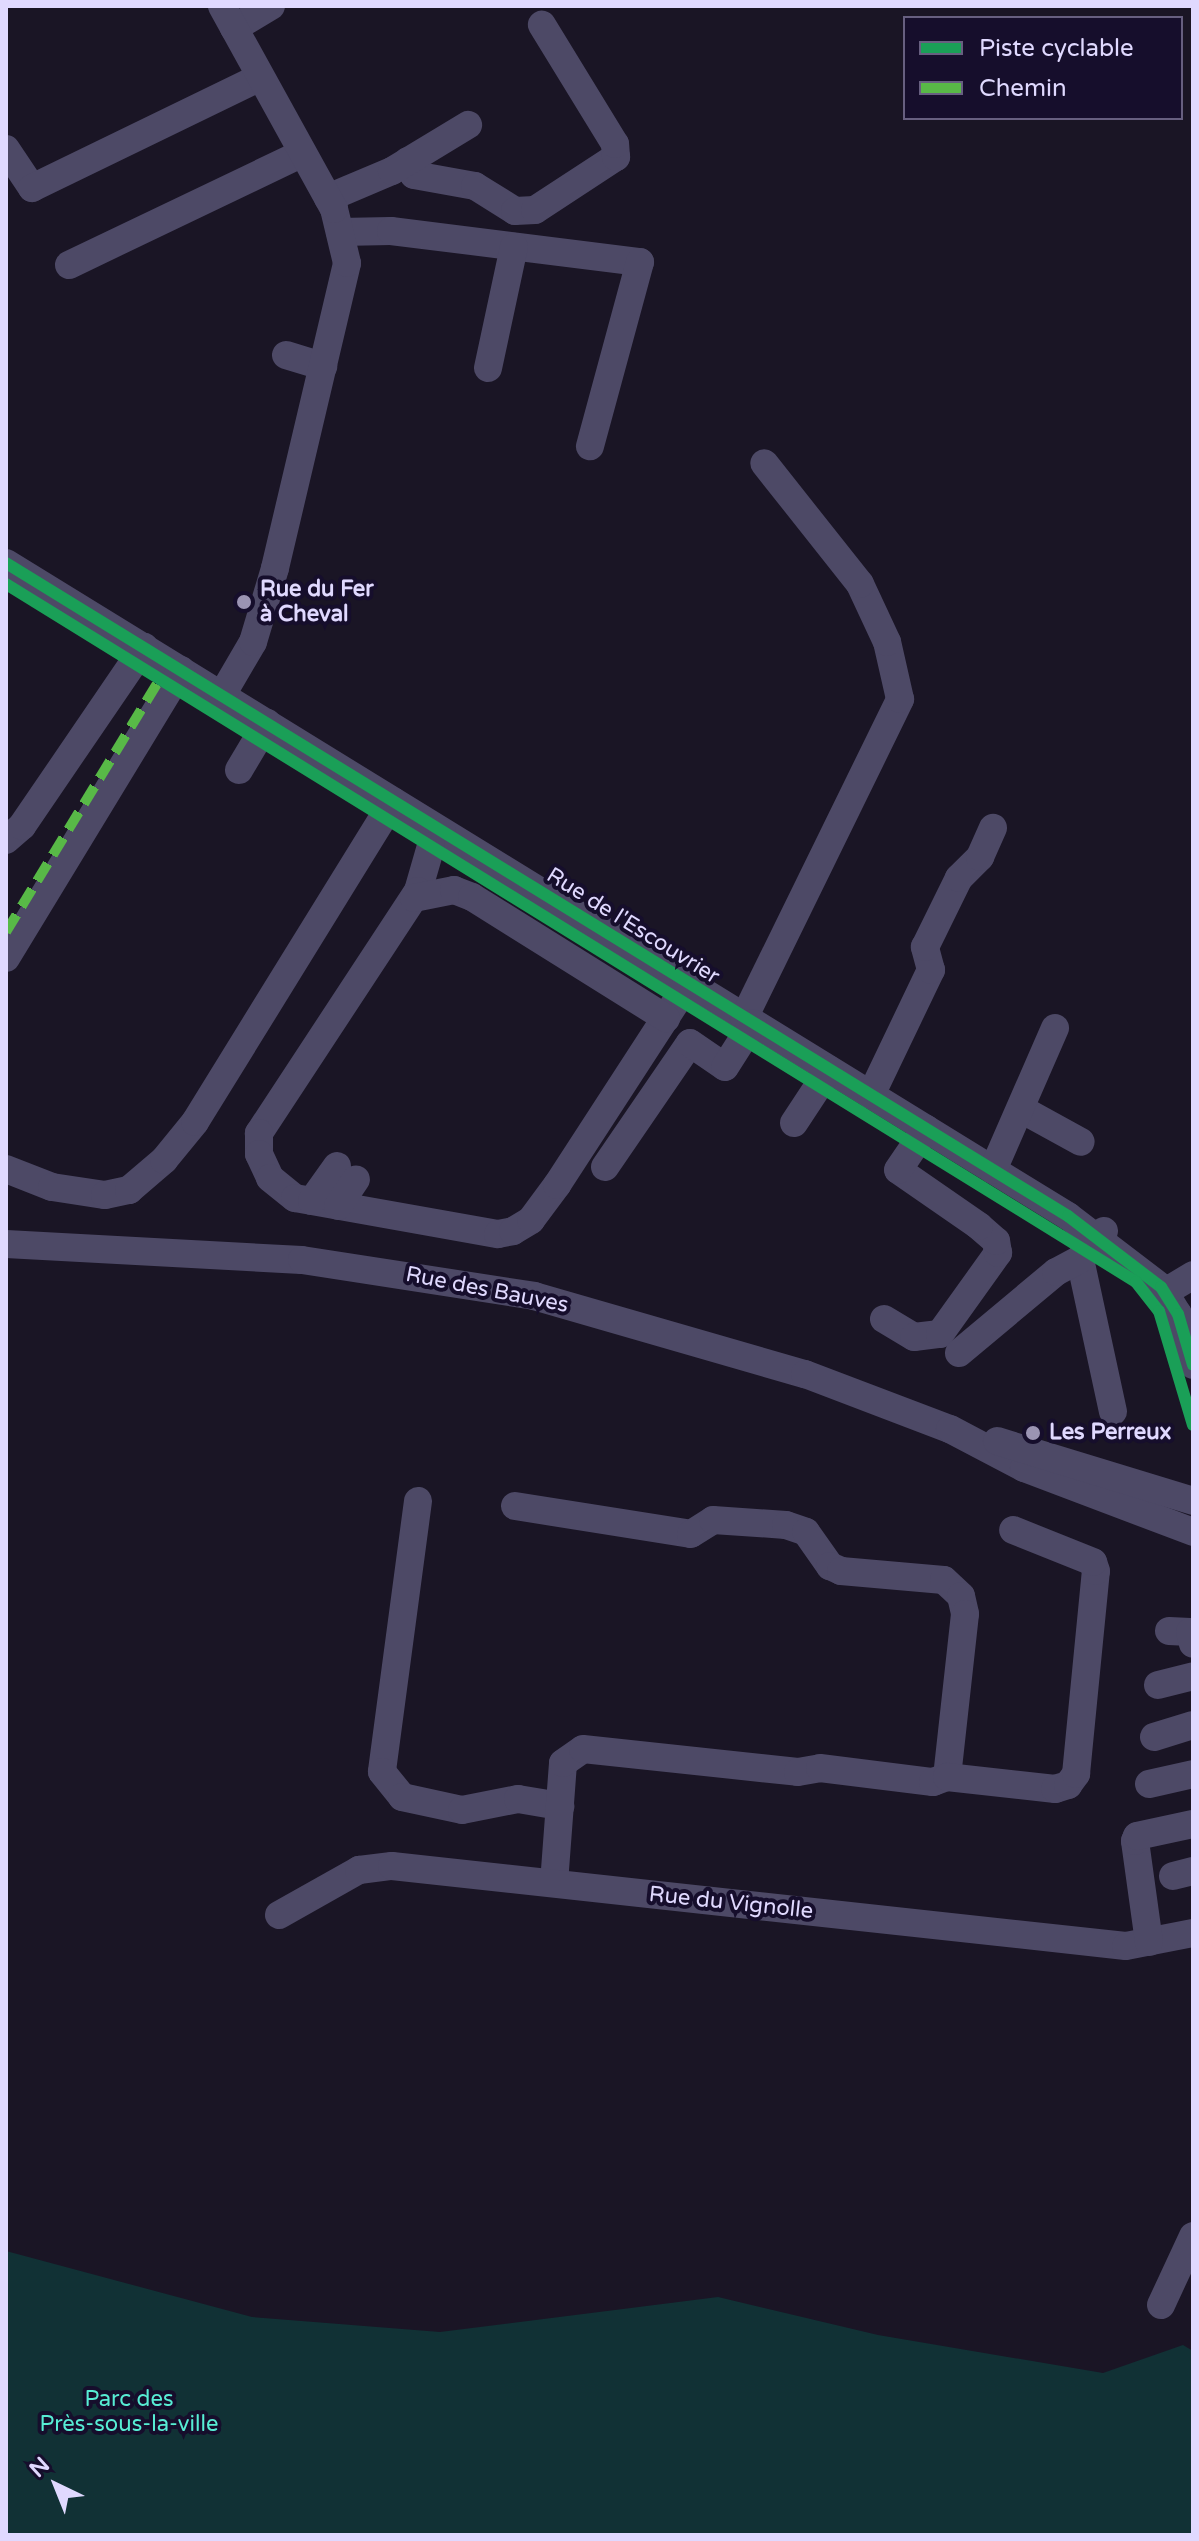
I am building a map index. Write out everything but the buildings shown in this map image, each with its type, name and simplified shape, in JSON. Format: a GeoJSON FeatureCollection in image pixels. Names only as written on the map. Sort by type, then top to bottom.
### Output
{"type":"FeatureCollection","features":[{"type":"Feature","properties":{"kind":"street"},"geometry":{"type":"LineString","coordinates":[[222,695],[253,642],[347,263],[328,198],[228,17],[271,6]]}},
{"type":"Feature","properties":{"kind":"street"},"geometry":{"type":"LineString","coordinates":[[408,161],[414,175],[475,186],[515,211],[525,210],[560,195],[616,157],[615,144],[542,25]]}},
{"type":"Feature","properties":{"kind":"street"},"geometry":{"type":"LineString","coordinates":[[6,149],[32,188],[261,77]]}},
{"type":"Feature","properties":{"kind":"street"},"geometry":{"type":"LineString","coordinates":[[328,198],[408,161],[468,125]]}},
{"type":"Feature","properties":{"kind":"street"},"geometry":{"type":"LineString","coordinates":[[69,265],[303,153]]}},
{"type":"Feature","properties":{"kind":"street"},"geometry":{"type":"LineString","coordinates":[[340,232],[391,231],[640,262],[590,446]]}},
{"type":"Feature","properties":{"kind":"street"},"geometry":{"type":"LineString","coordinates":[[488,368],[514,247]]}},
{"type":"Feature","properties":{"kind":"street"},"geometry":{"type":"LineString","coordinates":[[286,355],[323,366]]}},
{"type":"Feature","properties":{"kind":"street"},"geometry":{"type":"LineString","coordinates":[[605,1167],[690,1043],[725,1067],[900,699],[887,642],[860,584],[764,463]]}},
{"type":"Feature","properties":{"kind":"street","name":"Rue de l'Escouvrier"},"geometry":{"type":"LineString","coordinates":[[6,563],[1101,1234],[1185,1294],[1193,1365]]}},
{"type":"Feature","properties":{"kind":"street"},"geometry":{"type":"LineString","coordinates":[[6,840],[22,826],[144,647]]}},
{"type":"Feature","properties":{"kind":"street"},"geometry":{"type":"LineString","coordinates":[[6,958],[181,670]]}},
{"type":"Feature","properties":{"kind":"street"},"geometry":{"type":"LineString","coordinates":[[239,770],[267,723]]}},
{"type":"Feature","properties":{"kind":"street"},"geometry":{"type":"LineString","coordinates":[[6,1169],[52,1187],[105,1195],[129,1190],[164,1160],[195,1122],[393,801]]}},
{"type":"Feature","properties":{"kind":"street"},"geometry":{"type":"LineString","coordinates":[[871,1095],[931,970],[925,947],[959,878],[980,857],[993,828]]}},
{"type":"Feature","properties":{"kind":"street"},"geometry":{"type":"LineString","coordinates":[[442,832],[431,846],[414,898],[259,1133],[259,1154],[270,1178],[295,1198],[498,1234],[513,1231],[531,1220],[557,1185],[688,983]]}},
{"type":"Feature","properties":{"kind":"street"},"geometry":{"type":"LineString","coordinates":[[414,898],[454,890],[472,897],[666,1018]]}},
{"type":"Feature","properties":{"kind":"street"},"geometry":{"type":"LineString","coordinates":[[993,1170],[1055,1028]]}},
{"type":"Feature","properties":{"kind":"street"},"geometry":{"type":"LineString","coordinates":[[794,1123],[829,1070]]}},
{"type":"Feature","properties":{"kind":"street"},"geometry":{"type":"LineString","coordinates":[[1021,1109],[1081,1142]]}},
{"type":"Feature","properties":{"kind":"street"},"geometry":{"type":"LineString","coordinates":[[884,1319],[914,1337],[940,1334],[998,1253],[996,1241],[979,1226],[898,1170],[926,1129]]}},
{"type":"Feature","properties":{"kind":"street"},"geometry":{"type":"LineString","coordinates":[[325,1204],[347,1172]]}},
{"type":"Feature","properties":{"kind":"street"},"geometry":{"type":"LineString","coordinates":[[959,1353],[1056,1272],[1080,1259],[1101,1234]]}},
{"type":"Feature","properties":{"kind":"street","name":"Rue des Bauves"},"geometry":{"type":"LineString","coordinates":[[6,1244],[302,1260],[534,1296],[724,1347],[950,1429],[1193,1501]]}},
{"type":"Feature","properties":{"kind":"street"},"geometry":{"type":"LineString","coordinates":[[1080,1259],[1113,1411]]}},
{"type":"Feature","properties":{"kind":"street","name":"Rue des Bauves"},"geometry":{"type":"LineString","coordinates":[[950,1429],[1024,1468],[1193,1532]]}},
{"type":"Feature","properties":{"kind":"street"},"geometry":{"type":"LineString","coordinates":[[1164,1492],[1193,1476]]}},
{"type":"Feature","properties":{"kind":"street"},"geometry":{"type":"LineString","coordinates":[[418,1501],[382,1772],[402,1797],[462,1810],[518,1799],[560,1806]]}},
{"type":"Feature","properties":{"kind":"street"},"geometry":{"type":"LineString","coordinates":[[515,1506],[691,1534],[713,1520],[786,1525],[806,1532],[830,1566],[841,1571],[944,1580],[961,1596],[965,1614],[947,1777]]}},
{"type":"Feature","properties":{"kind":"street"},"geometry":{"type":"LineString","coordinates":[[554,1883],[563,1763],[583,1749],[798,1772],[820,1768],[933,1782],[947,1777],[1055,1789],[1068,1785],[1076,1774],[1096,1571],[1093,1562],[1013,1530]]}},
{"type":"Feature","properties":{"kind":"street"},"geometry":{"type":"LineString","coordinates":[[1158,1685],[1193,1676]]}},
{"type":"Feature","properties":{"kind":"street"},"geometry":{"type":"LineString","coordinates":[[1154,1737],[1193,1725]]}},
{"type":"Feature","properties":{"kind":"street"},"geometry":{"type":"LineString","coordinates":[[1149,1784],[1193,1774]]}},
{"type":"Feature","properties":{"kind":"street"},"geometry":{"type":"LineString","coordinates":[[1149,1942],[1135,1841],[1137,1836],[1193,1824]]}},
{"type":"Feature","properties":{"kind":"street","name":"Rue du Vignolle"},"geometry":{"type":"LineString","coordinates":[[279,1915],[359,1870],[392,1866],[1126,1946],[1193,1933]]}},
{"type":"Feature","properties":{"kind":"street"},"geometry":{"type":"LineString","coordinates":[[1161,2305],[1193,2236]]}},
{"type":"Feature","properties":{"kind":"green space","name":"Parc des Près-sous-la-ville"},"geometry":{"type":"Polygon","coordinates":[[[6,2251],[252,2317],[440,2332],[718,2297],[878,2335],[1103,2373],[1183,2345],[1193,2351],[1193,2535],[6,2535],[6,2251]]]}},
{"type":"Feature","properties":{"kind":"marked path"},"geometry":{"type":"LineString","coordinates":[[6,932],[160,679]]}},
{"type":"Feature","properties":{"kind":"cycle path"},"geometry":{"type":"LineString","coordinates":[[6,563],[1068,1216],[1161,1287],[1178,1314],[1193,1365]]}},
{"type":"Feature","properties":{"kind":"cycle path"},"geometry":{"type":"LineString","coordinates":[[6,584],[1136,1282],[1159,1311],[1193,1425]]}},
{"type":"Feature","properties":{"kind":"place","name":"Rue du Fer à Cheval"},"geometry":{"type":"Point","coordinates":[244,602]}},
{"type":"Feature","properties":{"kind":"place","name":"Les Perreux"},"geometry":{"type":"Point","coordinates":[1033,1433]}}]}
